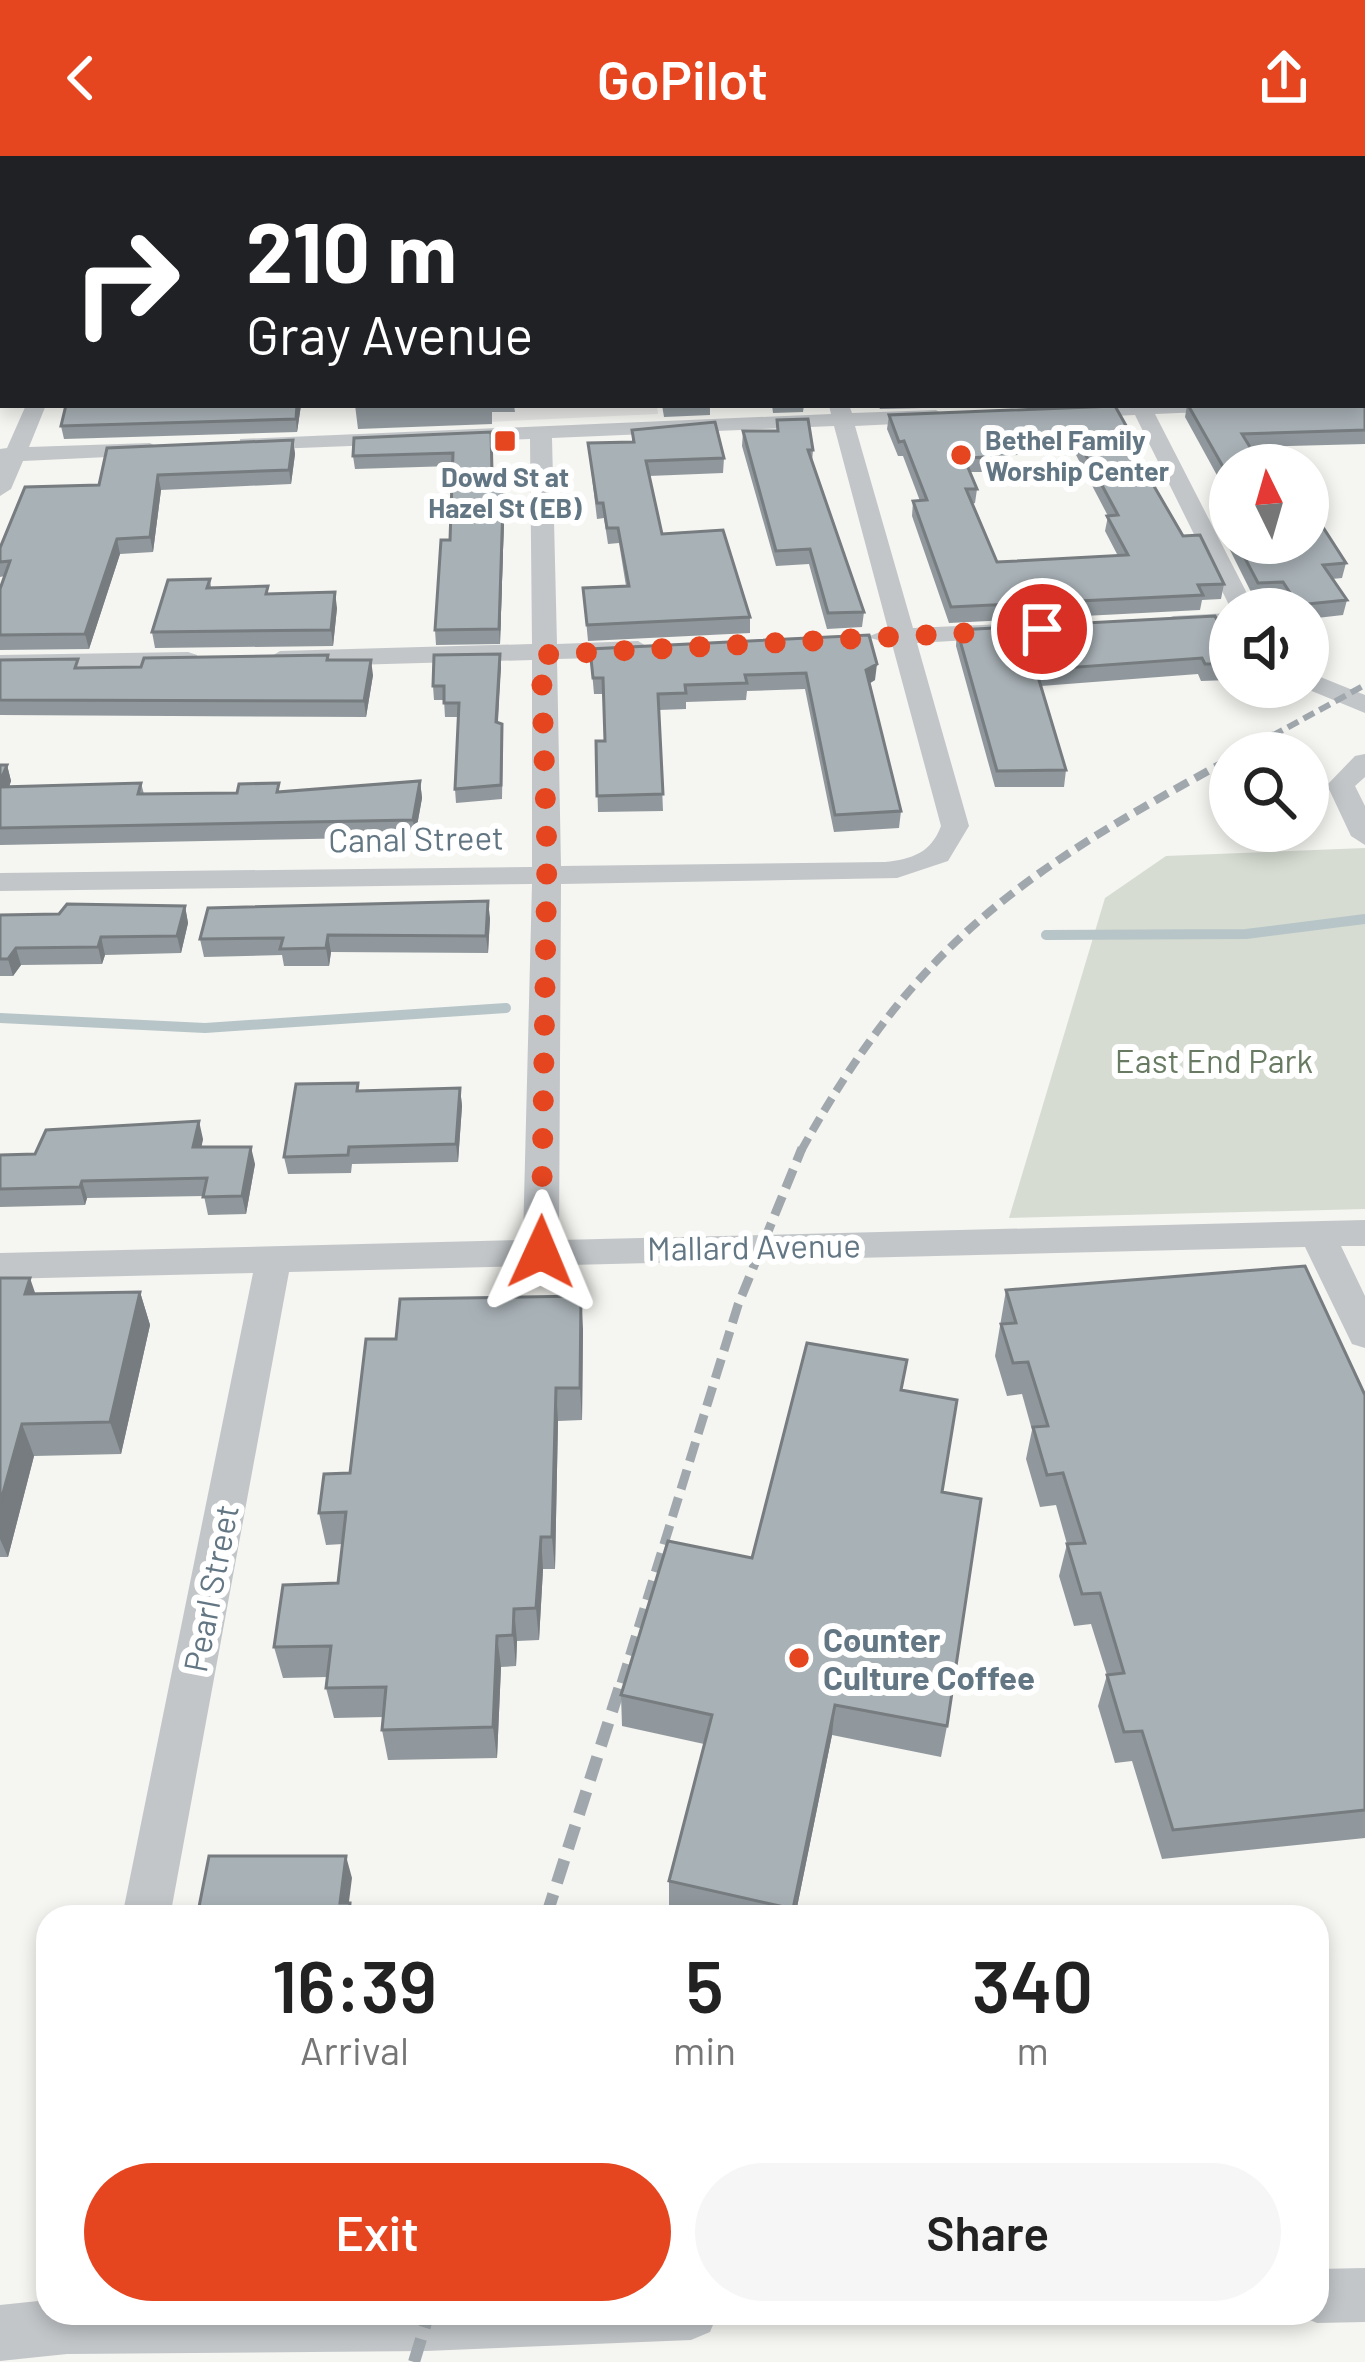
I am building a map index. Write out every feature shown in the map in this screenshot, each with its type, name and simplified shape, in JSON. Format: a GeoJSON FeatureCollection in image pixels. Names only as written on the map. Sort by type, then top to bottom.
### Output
{"type":"FeatureCollection","features":[{"type":"Feature","properties":{"kind":"street"},"geometry":{"type":"LineString","coordinates":[[0,489],[8,455],[34,408]]}},
{"type":"Feature","properties":{"kind":"street"},"geometry":{"type":"LineString","coordinates":[[1050,412],[1123,408]]}},
{"type":"Feature","properties":{"kind":"street"},"geometry":{"type":"LineString","coordinates":[[1142,408],[1232,588]]}},
{"type":"Feature","properties":{"kind":"street"},"geometry":{"type":"LineString","coordinates":[[218,446],[336,429],[541,432],[842,412],[958,416]]}},
{"type":"Feature","properties":{"kind":"street"},"geometry":{"type":"LineString","coordinates":[[842,412],[901,635]]}},
{"type":"Feature","properties":{"kind":"street"},"geometry":{"type":"LineString","coordinates":[[541,432],[546,872],[541,1252]]}},
{"type":"Feature","properties":{"kind":"street"},"geometry":{"type":"LineString","coordinates":[[8,455],[172,448]]}},
{"type":"Feature","properties":{"kind":"street"},"geometry":{"type":"LineString","coordinates":[[1136,625],[1209,621]]}},
{"type":"Feature","properties":{"kind":"street"},"geometry":{"type":"LineString","coordinates":[[856,638],[1042,629]]}},
{"type":"Feature","properties":{"kind":"street","name":"Canal Street"},"geometry":{"type":"LineString","coordinates":[[0,882],[546,872],[885,872],[932,862],[946,850],[955,826],[901,635]]}},
{"type":"Feature","properties":{"kind":"street"},"geometry":{"type":"LineString","coordinates":[[258,659],[541,655],[676,647]]}},
{"type":"Feature","properties":{"kind":"street"},"geometry":{"type":"LineString","coordinates":[[0,663],[211,660]]}},
{"type":"Feature","properties":{"kind":"street"},"geometry":{"type":"LineString","coordinates":[[1361,828],[1341,785],[1365,762]]}},
{"type":"Feature","properties":{"kind":"street","name":"Mallard Avenue"},"geometry":{"type":"LineString","coordinates":[[0,1266],[1365,1233]]}},
{"type":"Feature","properties":{"kind":"street"},"geometry":{"type":"LineString","coordinates":[[1317,1234],[1365,1334]]}},
{"type":"Feature","properties":{"kind":"street","name":"Pearl Street"},"geometry":{"type":"LineString","coordinates":[[148,1905],[274,1258]]}},
{"type":"Feature","properties":{"kind":"street"},"geometry":{"type":"LineString","coordinates":[[1329,2296],[1365,2295]]}},
{"type":"Feature","properties":{"kind":"street"},"geometry":{"type":"LineString","coordinates":[[0,2333],[39,2325]]}},
{"type":"Feature","properties":{"kind":"shaded area"},"geometry":{"type":"Polygon","coordinates":[[[359,408],[657,408],[658,414],[358,428],[359,408]]]}},
{"type":"Feature","properties":{"kind":"green space","name":"East End Park"},"geometry":{"type":"Polygon","coordinates":[[[1365,848],[1365,1209],[1009,1218],[1105,898],[1166,856],[1365,848]]]}},
{"type":"Feature","properties":{"kind":"building"},"geometry":{"type":"Polygon","coordinates":[[[65,408],[297,408],[296,419],[61,426],[65,408]]]}},
{"type":"Feature","properties":{"kind":"building"},"geometry":{"type":"Polygon","coordinates":[[[1116,408],[1133,438],[1126,438],[1183,536],[1200,535],[1209,564],[1214,564],[1224,584],[1198,585],[1203,595],[951,607],[913,501],[927,500],[904,441],[899,442],[889,415],[1116,408]],[[1077,439],[984,442],[990,457],[964,458],[977,489],[966,489],[997,562],[1128,555],[1107,516],[1118,515],[1077,439]]]}},
{"type":"Feature","properties":{"kind":"building"},"geometry":{"type":"Polygon","coordinates":[[[1190,408],[1365,408],[1365,430],[1242,434],[1248,444],[1210,444],[1190,408]]]}},
{"type":"Feature","properties":{"kind":"building"},"geometry":{"type":"Polygon","coordinates":[[[808,419],[813,450],[808,450],[864,612],[828,613],[810,549],[776,551],[743,431],[778,431],[777,420],[808,419]]]}},
{"type":"Feature","properties":{"kind":"building"},"geometry":{"type":"Polygon","coordinates":[[[715,422],[724,458],[646,461],[662,534],[723,530],[750,617],[587,625],[583,588],[629,586],[618,528],[607,528],[603,503],[597,503],[588,443],[634,442],[632,430],[715,422]]]}},
{"type":"Feature","properties":{"kind":"building"},"geometry":{"type":"Polygon","coordinates":[[[491,432],[492,472],[504,473],[499,629],[435,630],[441,540],[450,540],[453,453],[353,456],[354,438],[491,432]]]}},
{"type":"Feature","properties":{"kind":"building"},"geometry":{"type":"Polygon","coordinates":[[[293,440],[289,470],[158,475],[150,537],[117,539],[85,634],[0,635],[0,589],[10,561],[0,562],[0,548],[25,487],[99,485],[107,448],[293,440]]]}},
{"type":"Feature","properties":{"kind":"building"},"geometry":{"type":"Polygon","coordinates":[[[1329,537],[1346,563],[1323,565],[1347,600],[1329,602],[1329,588],[1258,583],[1248,564],[1329,564],[1329,537]]]}},
{"type":"Feature","properties":{"kind":"building"},"geometry":{"type":"Polygon","coordinates":[[[210,579],[207,588],[268,586],[266,594],[335,592],[331,630],[152,632],[168,580],[210,579]]]}},
{"type":"Feature","properties":{"kind":"building"},"geometry":{"type":"Polygon","coordinates":[[[1209,616],[1209,664],[1202,658],[1036,670],[1066,770],[997,771],[957,630],[1209,616]]]}},
{"type":"Feature","properties":{"kind":"building"},"geometry":{"type":"Polygon","coordinates":[[[869,635],[877,664],[866,670],[901,811],[835,815],[806,673],[745,675],[747,683],[685,685],[686,693],[658,694],[663,794],[597,796],[596,741],[605,741],[603,678],[593,678],[590,649],[869,635]]]}},
{"type":"Feature","properties":{"kind":"building"},"geometry":{"type":"Polygon","coordinates":[[[500,654],[496,722],[502,724],[501,785],[455,789],[459,703],[444,703],[444,686],[433,686],[434,655],[500,654]]]}},
{"type":"Feature","properties":{"kind":"building"},"geometry":{"type":"Polygon","coordinates":[[[328,655],[327,660],[371,660],[364,701],[0,700],[0,660],[78,659],[75,668],[141,667],[144,658],[328,655]]]}},
{"type":"Feature","properties":{"kind":"building"},"geometry":{"type":"Polygon","coordinates":[[[420,781],[413,820],[0,828],[0,787],[141,783],[138,794],[237,793],[239,784],[279,783],[277,792],[420,781]]]}},
{"type":"Feature","properties":{"kind":"building"},"geometry":{"type":"Polygon","coordinates":[[[488,901],[486,936],[328,935],[326,948],[280,949],[283,938],[200,939],[208,908],[488,901]]]}},
{"type":"Feature","properties":{"kind":"building"},"geometry":{"type":"Polygon","coordinates":[[[67,904],[185,906],[177,936],[101,937],[98,947],[16,948],[8,959],[0,959],[0,915],[59,914],[67,904]]]}},
{"type":"Feature","properties":{"kind":"building"},"geometry":{"type":"Polygon","coordinates":[[[358,1083],[357,1091],[460,1088],[456,1144],[349,1147],[348,1155],[284,1157],[296,1084],[358,1083]]]}},
{"type":"Feature","properties":{"kind":"building"},"geometry":{"type":"Polygon","coordinates":[[[199,1121],[193,1147],[251,1147],[242,1196],[203,1197],[207,1178],[82,1181],[80,1187],[0,1189],[0,1155],[35,1154],[46,1130],[199,1121]]]}},
{"type":"Feature","properties":{"kind":"building"},"geometry":{"type":"Polygon","coordinates":[[[1305,1266],[1365,1395],[1365,1810],[1173,1830],[1142,1731],[1124,1732],[1107,1675],[1124,1673],[1100,1593],[1082,1594],[1067,1544],[1085,1543],[1063,1473],[1047,1475],[1033,1427],[1048,1426],[1028,1362],[1013,1363],[1001,1324],[1016,1323],[1006,1290],[1305,1266]]]}},
{"type":"Feature","properties":{"kind":"building"},"geometry":{"type":"Polygon","coordinates":[[[0,1278],[30,1278],[25,1294],[140,1292],[110,1422],[22,1424],[0,1504],[0,1278]]]}},
{"type":"Feature","properties":{"kind":"building"},"geometry":{"type":"Polygon","coordinates":[[[581,1296],[580,1388],[556,1388],[552,1537],[541,1537],[536,1608],[514,1609],[513,1635],[497,1636],[493,1727],[382,1730],[386,1687],[326,1688],[331,1646],[274,1647],[283,1585],[338,1583],[346,1512],[319,1513],[324,1474],[350,1473],[366,1339],[396,1339],[400,1299],[581,1296]]]}},
{"type":"Feature","properties":{"kind":"building","name":"Counter Culture Coffee"},"geometry":{"type":"Polygon","coordinates":[[[807,1343],[907,1360],[901,1390],[957,1400],[942,1492],[981,1499],[947,1726],[835,1705],[794,1905],[669,1881],[712,1715],[621,1695],[668,1541],[752,1558],[807,1343]]]}},
{"type":"Feature","properties":{"kind":"building"},"geometry":{"type":"Polygon","coordinates":[[[209,1856],[346,1856],[340,1903],[350,1905],[199,1905],[209,1856]]]}},
{"type":"Feature","properties":{"kind":"waterway"},"geometry":{"type":"LineString","coordinates":[[1046,935],[1246,934],[1365,919]]}},
{"type":"Feature","properties":{"kind":"waterway"},"geometry":{"type":"LineString","coordinates":[[0,1018],[205,1028],[506,1008]]}},
{"type":"Feature","properties":{"kind":"railway"},"geometry":{"type":"LineString","coordinates":[[1279,732],[1365,685]]}},
{"type":"Feature","properties":{"kind":"railway"},"geometry":{"type":"LineString","coordinates":[[801,1151],[844,1078],[888,1017],[933,964],[982,918],[1092,838],[1209,771]]}},
{"type":"Feature","properties":{"kind":"railway"},"geometry":{"type":"LineString","coordinates":[[621,1683],[738,1305],[802,1148]]}},
{"type":"Feature","properties":{"kind":"railway"},"geometry":{"type":"LineString","coordinates":[[550,1905],[622,1680]]}},
{"type":"Feature","properties":{"kind":"railway"},"geometry":{"type":"LineString","coordinates":[[414,2362],[425,2325]]}},
{"type":"Feature","properties":{"kind":"place","name":"Dowd St at Hazel St (EB)"},"geometry":{"type":"Point","coordinates":[505,441]}},
{"type":"Feature","properties":{"kind":"place","name":"Bethel Family Worship Center"},"geometry":{"type":"Point","coordinates":[961,455]}},
{"type":"Feature","properties":{"kind":"place","name":"Counter Culture Coffee"},"geometry":{"type":"Point","coordinates":[799,1658]}},
{"type":"Feature","properties":{"kind":"route"},"geometry":{"type":"LineString","coordinates":[[541,1252],[547,853],[541,655],[1042,629]]}}]}
